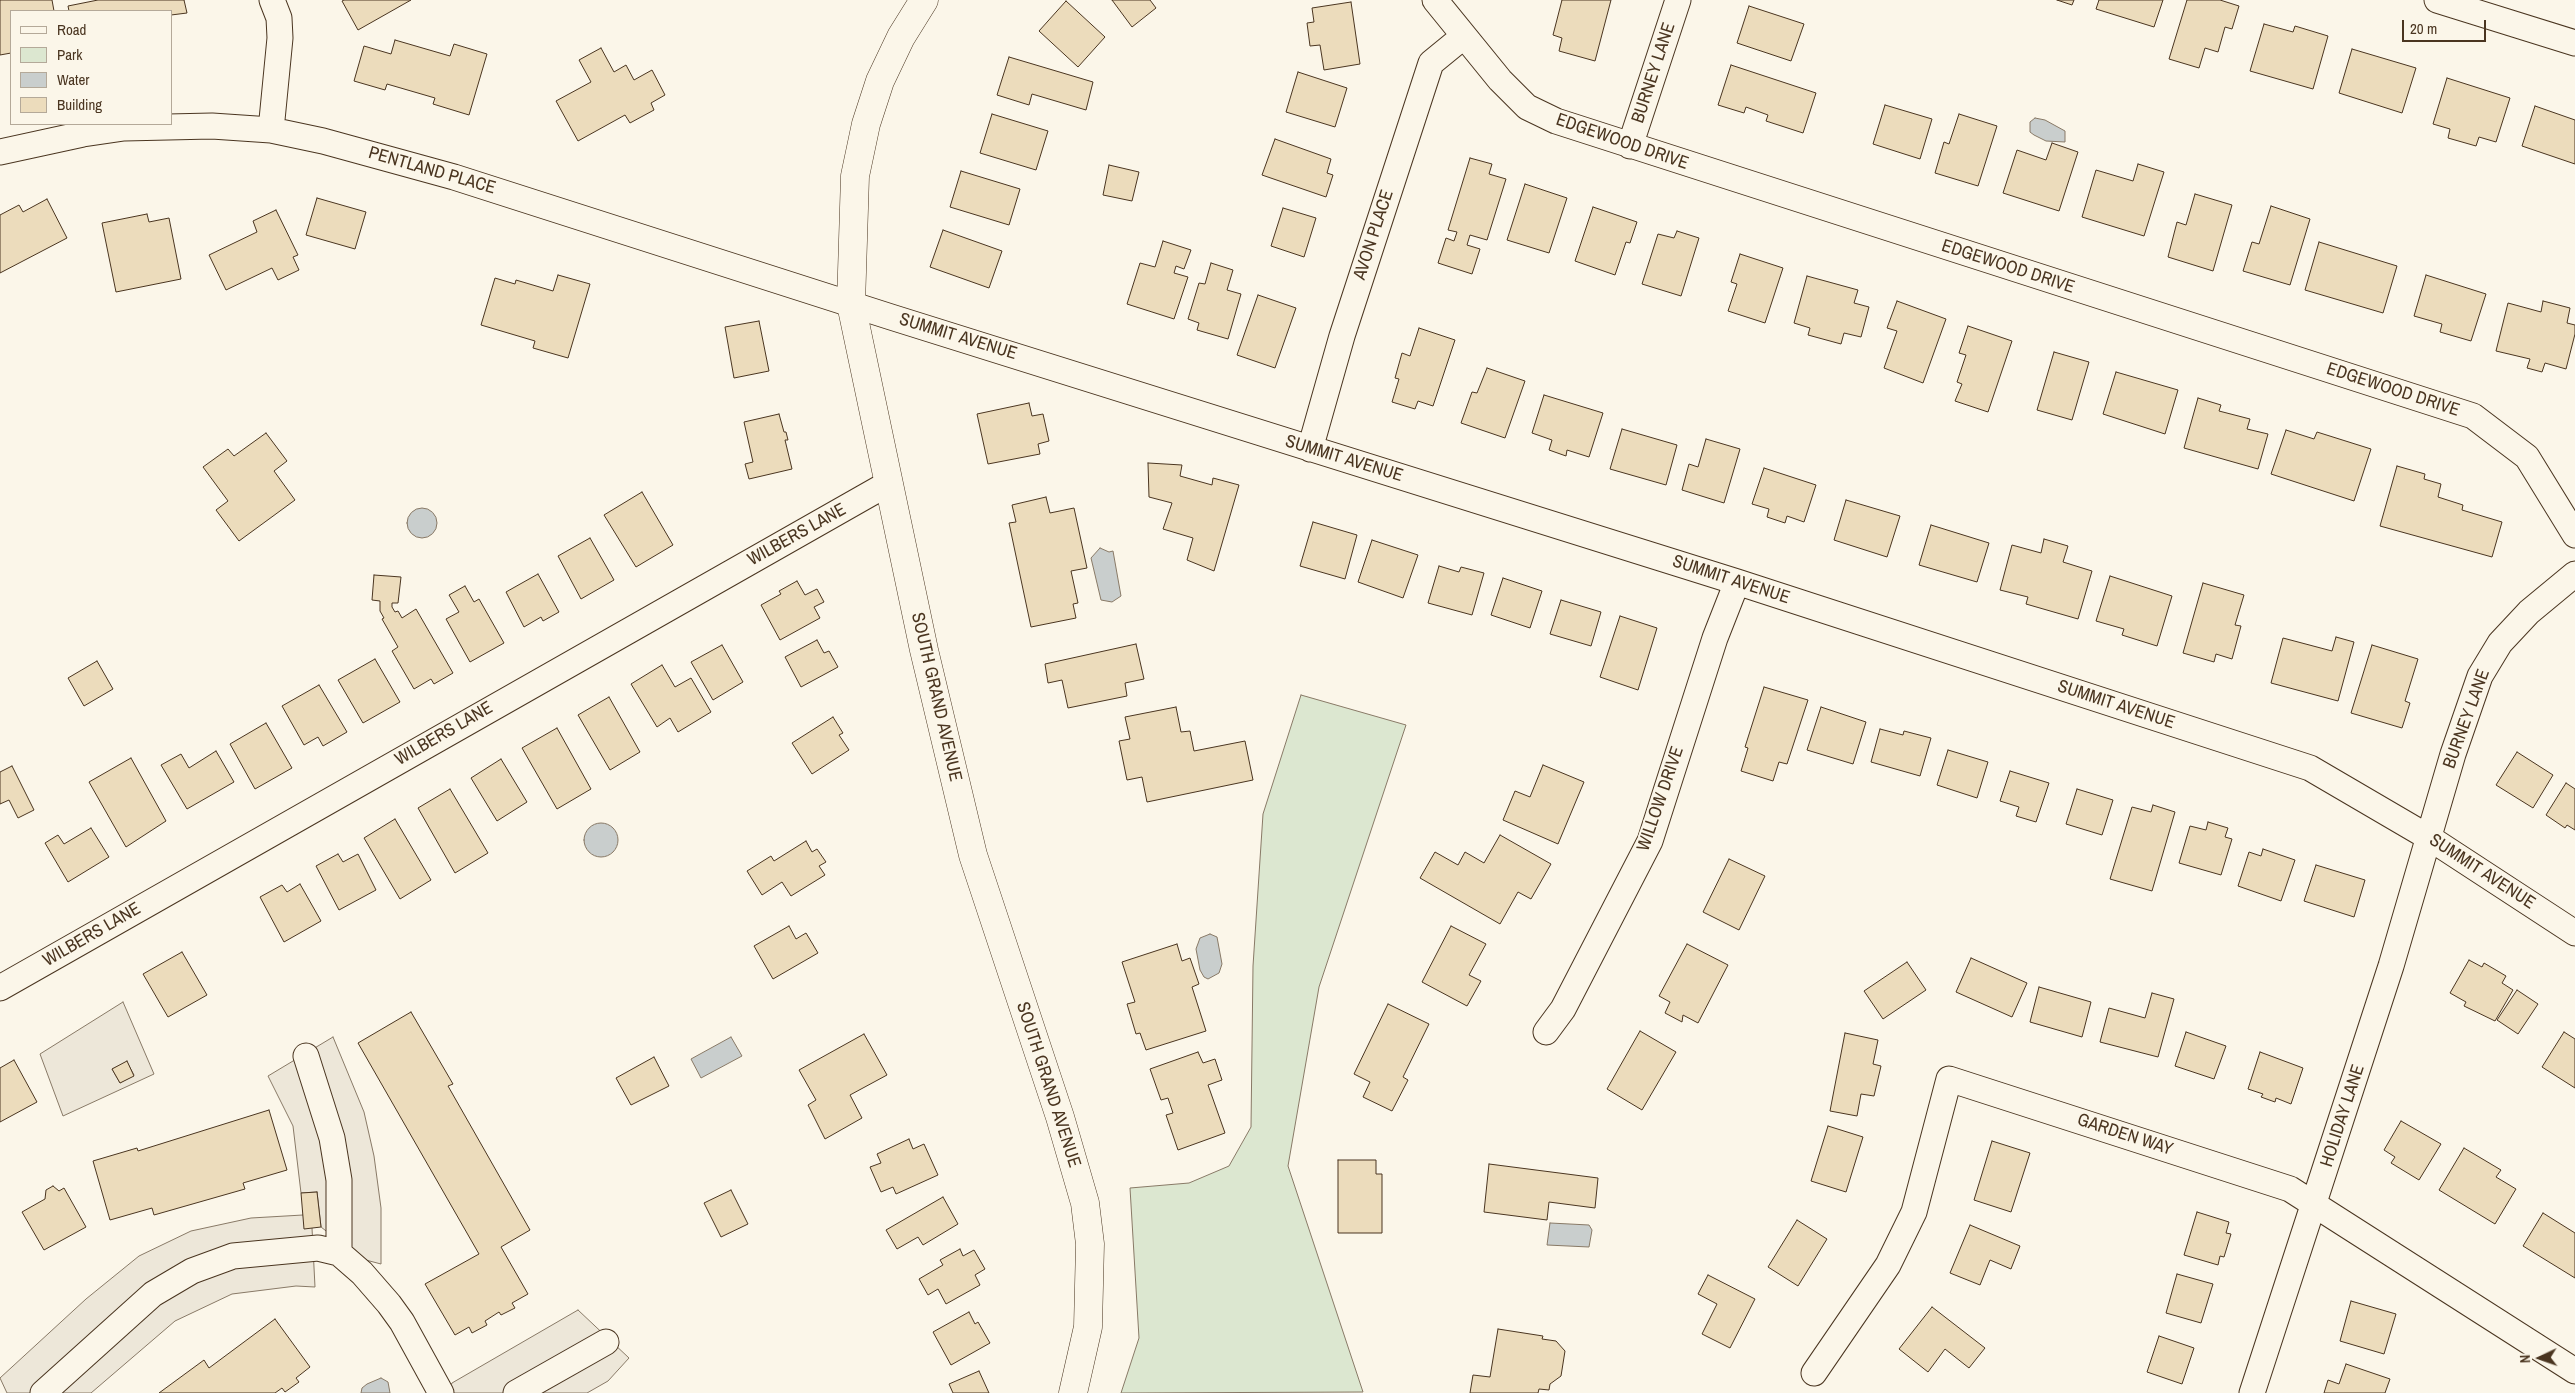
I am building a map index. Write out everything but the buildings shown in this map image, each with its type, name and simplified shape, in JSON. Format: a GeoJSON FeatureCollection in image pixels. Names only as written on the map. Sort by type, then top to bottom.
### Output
{"type":"FeatureCollection","features":[{"type":"Feature","properties":{"kind":"main road","name":"SOUTH GRAND AVENUE"},"geometry":{"type":"LineString","coordinates":[[924,0],[901,36],[880,80],[866,124],[855,176],[851,304],[930,678],[973,855],[1060,1117],[1086,1203],[1090,1244],[1088,1327],[1073,1393]]}},
{"type":"Feature","properties":{"kind":"street"},"geometry":{"type":"LineString","coordinates":[[271,130],[280,38],[279,18],[272,0]]}},
{"type":"Feature","properties":{"kind":"street","name":"EDGEWOOD DRIVE"},"geometry":{"type":"LineString","coordinates":[[1435,0],[1500,80],[1527,107],[1556,121],[2473,416],[2527,457],[2575,535]]}},
{"type":"Feature","properties":{"kind":"street","name":"BURNEY LANE"},"geometry":{"type":"LineString","coordinates":[[1630,146],[1678,0]]}},
{"type":"Feature","properties":{"kind":"street"},"geometry":{"type":"LineString","coordinates":[[2437,0],[2575,43]]}},
{"type":"Feature","properties":{"kind":"street","name":"AVON PLACE"},"geometry":{"type":"LineString","coordinates":[[1310,449],[1342,336],[1431,63],[1464,36]]}},
{"type":"Feature","properties":{"kind":"street","name":"PENTLAND PLACE"},"geometry":{"type":"LineString","coordinates":[[0,152],[83,134],[124,128],[212,126],[271,130],[323,141],[454,177],[851,304]]}},
{"type":"Feature","properties":{"kind":"street","name":"SUMMIT AVENUE"},"geometry":{"type":"LineString","coordinates":[[851,304],[1737,582],[2310,768],[2428,837],[2575,933]]}},
{"type":"Feature","properties":{"kind":"street","name":"WILBERS LANE"},"geometry":{"type":"LineString","coordinates":[[0,988],[494,706],[889,484]]}},
{"type":"Feature","properties":{"kind":"street","name":"BURNEY LANE"},"geometry":{"type":"LineString","coordinates":[[2428,837],[2480,676],[2500,643],[2529,612],[2575,574]]}},
{"type":"Feature","properties":{"kind":"street","name":"WILLOW DRIVE"},"geometry":{"type":"LineString","coordinates":[[1546,1032],[1563,1009],[1650,841],[1715,638],[1737,582]]}},
{"type":"Feature","properties":{"kind":"street","name":"HOLIDAY LANE"},"geometry":{"type":"LineString","coordinates":[[2252,1393],[2315,1206],[2391,966],[2428,837]]}},
{"type":"Feature","properties":{"kind":"street"},"geometry":{"type":"LineString","coordinates":[[306,1056],[332,1138],[339,1180],[339,1253]]}},
{"type":"Feature","properties":{"kind":"street","name":"GARDEN WAY"},"geometry":{"type":"LineString","coordinates":[[1814,1374],[1888,1265],[1914,1212],[1949,1079],[2290,1189],[2575,1370]]}},
{"type":"Feature","properties":{"kind":"street"},"geometry":{"type":"LineString","coordinates":[[43,1393],[153,1294],[192,1271],[233,1256],[318,1248],[339,1253],[362,1273],[402,1322],[441,1393]]}},
{"type":"Feature","properties":{"kind":"street"},"geometry":{"type":"LineString","coordinates":[[516,1393],[606,1342]]}},
{"type":"Feature","properties":{"kind":"green space"},"geometry":{"type":"Polygon","coordinates":[[[1301,695],[1406,725],[1319,987],[1288,1166],[1363,1392],[1121,1393],[1139,1338],[1130,1188],[1189,1183],[1229,1166],[1251,1127],[1253,966],[1263,814],[1301,695]]]}},
{"type":"Feature","properties":{"kind":"shaded area"},"geometry":{"type":"Polygon","coordinates":[[[123,1002],[154,1074],[63,1116],[40,1054],[123,1002]],[[127,1062],[112,1069],[120,1083],[134,1075],[127,1062]]]}},
{"type":"Feature","properties":{"kind":"shaded area"},"geometry":{"type":"Polygon","coordinates":[[[333,1037],[364,1112],[374,1156],[381,1208],[381,1264],[362,1259],[321,1227],[317,1192],[301,1193],[293,1126],[268,1076],[333,1037]]]}},
{"type":"Feature","properties":{"kind":"shaded area"},"geometry":{"type":"Polygon","coordinates":[[[303,1215],[312,1228],[315,1287],[296,1286],[232,1294],[175,1321],[91,1393],[7,1393],[0,1378],[86,1299],[139,1256],[191,1231],[251,1218],[303,1215]]]}},
{"type":"Feature","properties":{"kind":"shaded area"},"geometry":{"type":"Polygon","coordinates":[[[578,1310],[629,1358],[608,1381],[587,1393],[445,1393],[452,1383],[578,1310]]]}},
{"type":"Feature","properties":{"kind":"water"},"geometry":{"type":"Polygon","coordinates":[[[2035,118],[2045,120],[2065,131],[2065,142],[2046,141],[2030,132],[2030,122],[2035,118]]]}},
{"type":"Feature","properties":{"kind":"water"},"geometry":{"type":"Polygon","coordinates":[[[422,508],[433,512],[437,523],[433,534],[422,538],[411,534],[407,523],[411,512],[422,508]]]}},
{"type":"Feature","properties":{"kind":"water"},"geometry":{"type":"Polygon","coordinates":[[[1100,548],[1109,552],[1113,551],[1121,596],[1112,602],[1101,600],[1091,558],[1100,548]]]}},
{"type":"Feature","properties":{"kind":"water"},"geometry":{"type":"Polygon","coordinates":[[[601,823],[613,828],[618,840],[613,852],[601,857],[589,852],[584,840],[589,828],[601,823]]]}},
{"type":"Feature","properties":{"kind":"water"},"geometry":{"type":"Polygon","coordinates":[[[1210,934],[1217,937],[1222,964],[1219,973],[1208,979],[1204,977],[1200,970],[1196,949],[1200,938],[1210,934]]]}},
{"type":"Feature","properties":{"kind":"water"},"geometry":{"type":"Polygon","coordinates":[[[731,1037],[742,1056],[701,1078],[691,1059],[731,1037]]]}},
{"type":"Feature","properties":{"kind":"water"},"geometry":{"type":"Polygon","coordinates":[[[1550,1223],[1589,1225],[1592,1230],[1589,1247],[1547,1245],[1550,1223]]]}},
{"type":"Feature","properties":{"kind":"water"},"geometry":{"type":"Polygon","coordinates":[[[381,1378],[388,1382],[390,1393],[361,1393],[362,1388],[367,1384],[381,1378]]]}}]}
